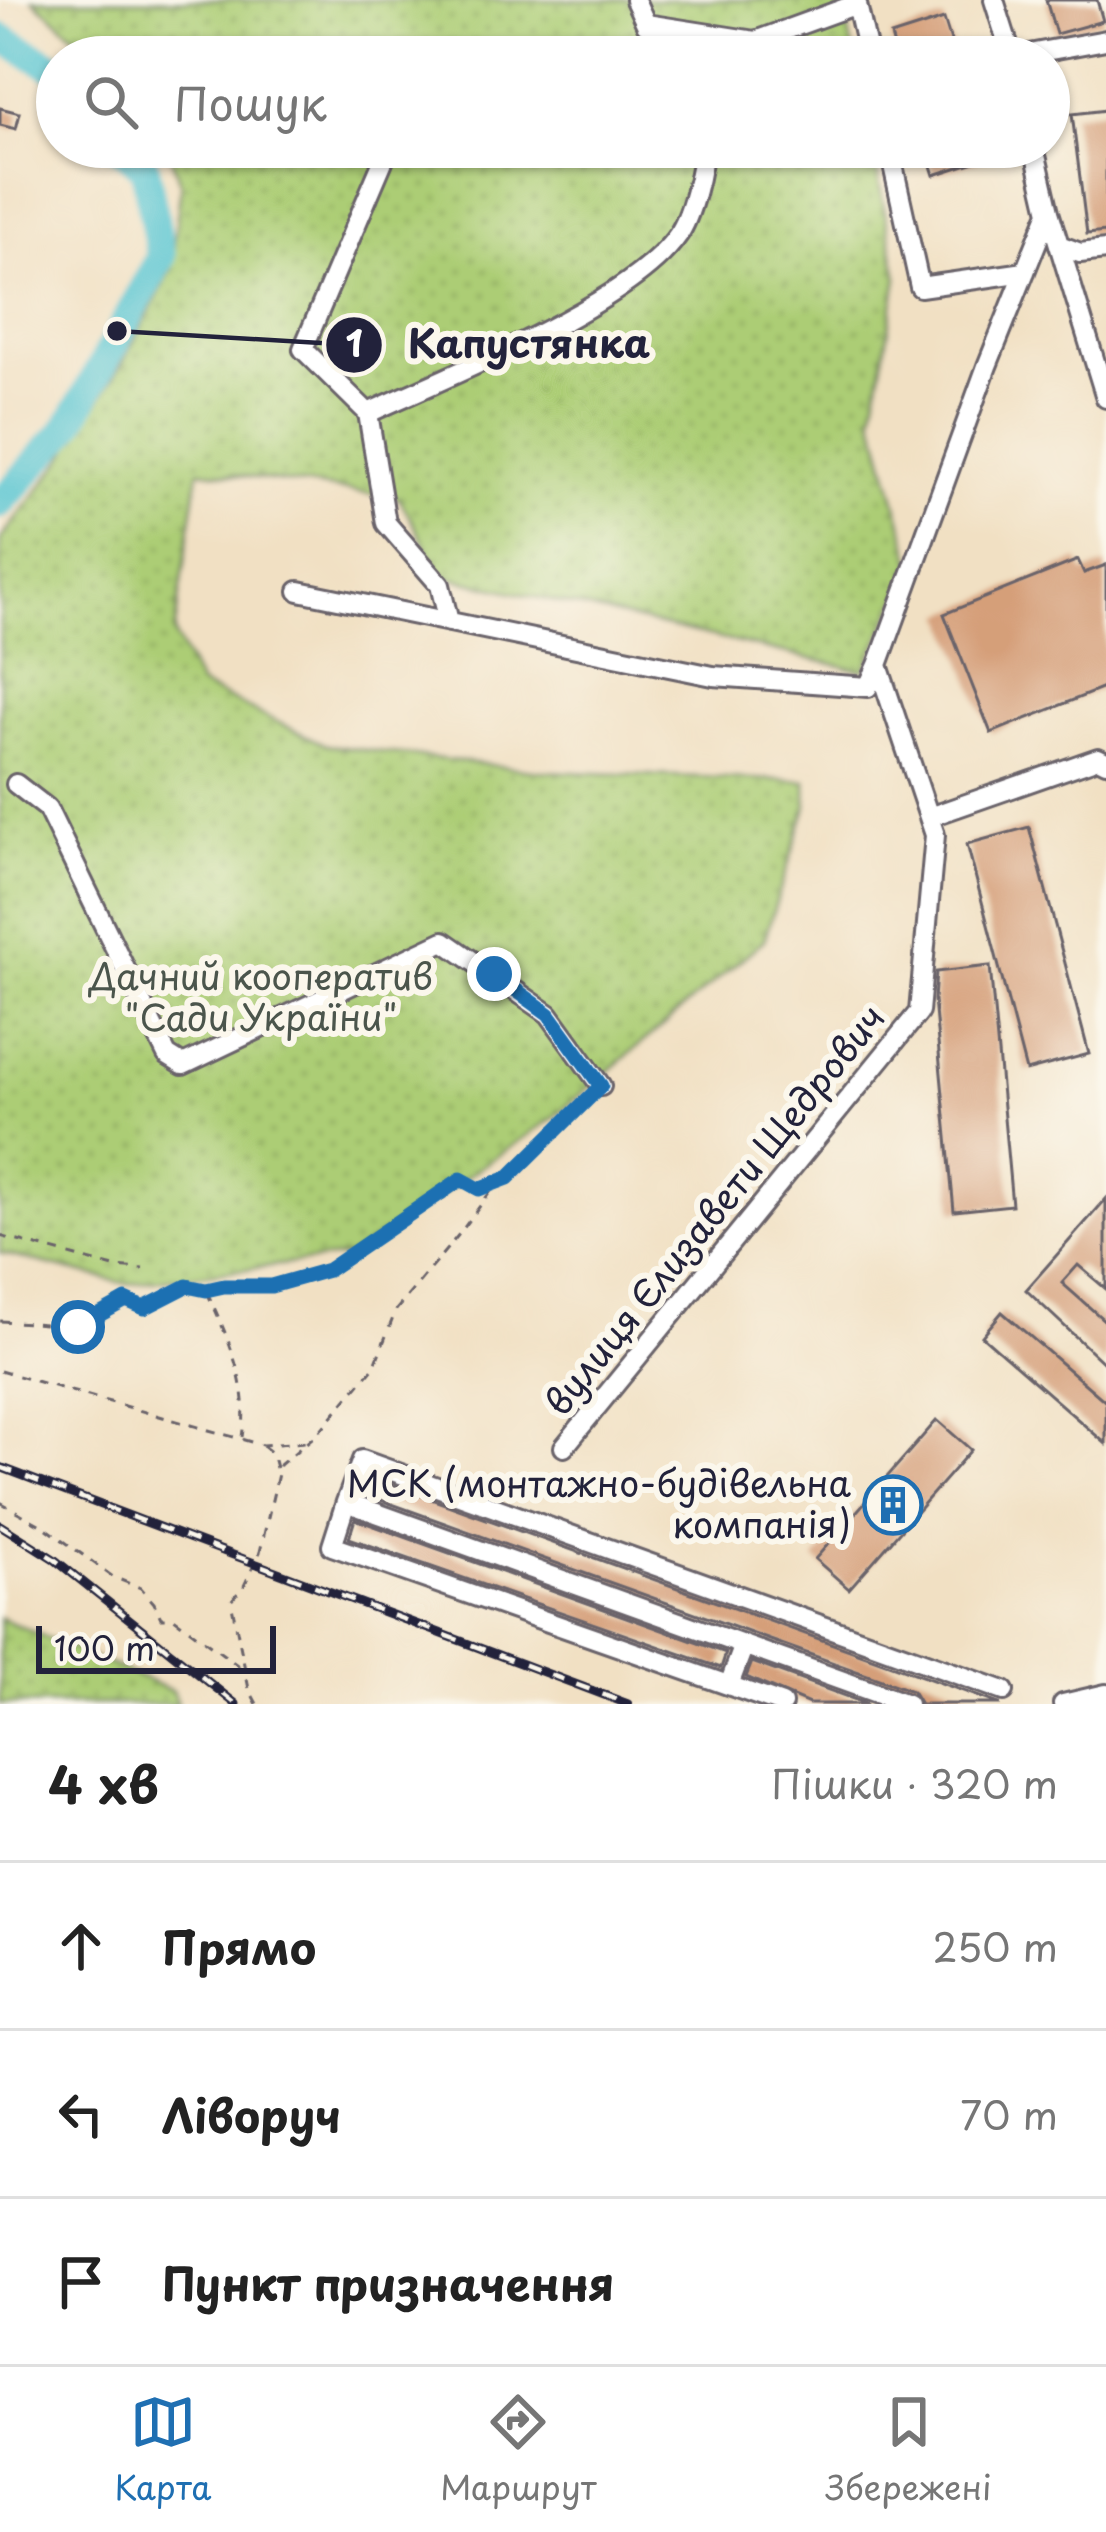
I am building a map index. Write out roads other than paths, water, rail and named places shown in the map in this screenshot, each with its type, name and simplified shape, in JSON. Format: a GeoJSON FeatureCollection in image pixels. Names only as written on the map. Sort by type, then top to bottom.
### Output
{"type":"FeatureCollection","features":[{"type":"Feature","properties":{"kind":"street"},"geometry":{"type":"LineString","coordinates":[[634,0],[646,24],[696,36]]}},
{"type":"Feature","properties":{"kind":"street"},"geometry":{"type":"LineString","coordinates":[[994,0],[1005,36]]}},
{"type":"Feature","properties":{"kind":"street"},"geometry":{"type":"LineString","coordinates":[[780,36],[857,2],[864,36]]}},
{"type":"Feature","properties":{"kind":"street"},"geometry":{"type":"LineString","coordinates":[[1070,47],[1106,40]]}},
{"type":"Feature","properties":{"kind":"street"},"geometry":{"type":"LineString","coordinates":[[380,168],[303,349],[368,413],[386,523],[440,585],[449,622]]}},
{"type":"Feature","properties":{"kind":"street"},"geometry":{"type":"LineString","coordinates":[[368,413],[523,340],[627,284],[679,234],[702,168]]}},
{"type":"Feature","properties":{"kind":"street"},"geometry":{"type":"LineString","coordinates":[[894,168],[920,287],[1025,272]]}},
{"type":"Feature","properties":{"kind":"street"},"geometry":{"type":"LineString","coordinates":[[1039,168],[1106,398]]}},
{"type":"Feature","properties":{"kind":"street"},"geometry":{"type":"LineString","coordinates":[[299,591],[712,676],[868,687],[1049,212]]}},
{"type":"Feature","properties":{"kind":"street"},"geometry":{"type":"LineString","coordinates":[[1059,245],[1080,254],[1106,250]]}},
{"type":"Feature","properties":{"kind":"street","name":"вулиця Єлизавети Щедрович"},"geometry":{"type":"LineString","coordinates":[[564,1447],[919,1012],[935,835],[878,664]]}},
{"type":"Feature","properties":{"kind":"street"},"geometry":{"type":"LineString","coordinates":[[929,818],[1098,758],[1106,762]]}},
{"type":"Feature","properties":{"kind":"street"},"geometry":{"type":"LineString","coordinates":[[16,784],[47,808],[166,1055],[183,1065],[444,941],[549,1014],[601,1086]]}},
{"type":"Feature","properties":{"kind":"street"},"geometry":{"type":"LineString","coordinates":[[782,1704],[332,1546],[362,1460],[1004,1691]]}},
{"type":"Feature","properties":{"kind":"street"},"geometry":{"type":"LineString","coordinates":[[346,1502],[907,1704]]}},
{"type":"Feature","properties":{"kind":"street"},"geometry":{"type":"LineString","coordinates":[[729,1685],[744,1646]]}},
{"type":"Feature","properties":{"kind":"street"},"geometry":{"type":"LineString","coordinates":[[1063,1704],[1106,1694]]}},
{"type":"Feature","properties":{"kind":"waterway"},"geometry":{"type":"LineString","coordinates":[[0,37],[36,57]]}},
{"type":"Feature","properties":{"kind":"waterway"},"geometry":{"type":"LineString","coordinates":[[0,503],[69,426],[161,257],[145,168]]}},
{"type":"Feature","properties":{"kind":"railway"},"geometry":{"type":"LineString","coordinates":[[0,1467],[628,1704]]}},
{"type":"Feature","properties":{"kind":"railway"},"geometry":{"type":"LineString","coordinates":[[0,1525],[54,1559],[236,1704]]}},
{"type":"Feature","properties":{"kind":"place","name":"Капустянка"},"geometry":{"type":"Point","coordinates":[117,331]}},
{"type":"Feature","properties":{"kind":"place","name":"МСК (монтажно-будівельна компанія)"},"geometry":{"type":"Point","coordinates":[893,1505]}},
{"type":"Feature","properties":{"kind":"park label","name":"Дачний кооператив \"Сади України\""},"geometry":{"type":"Point","coordinates":[261,998]}}]}
